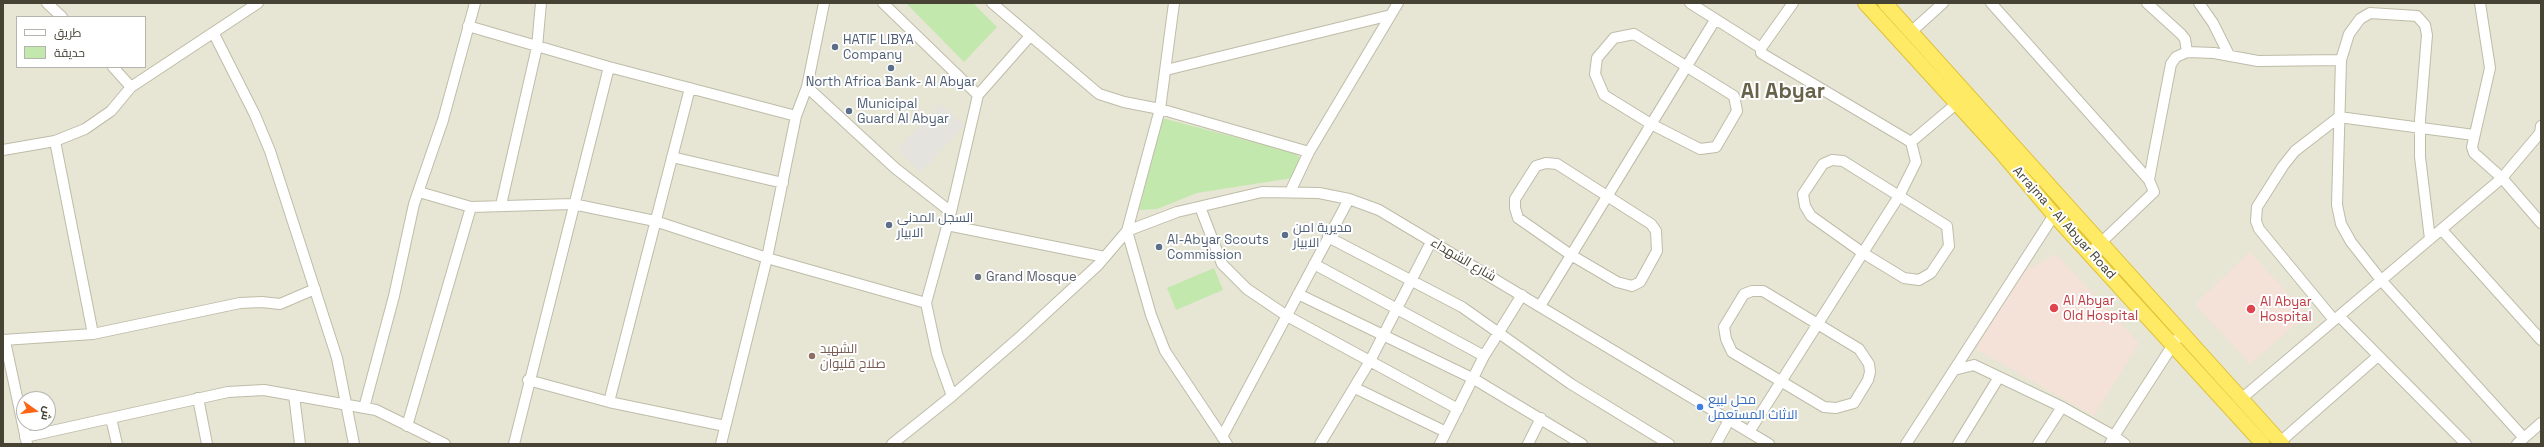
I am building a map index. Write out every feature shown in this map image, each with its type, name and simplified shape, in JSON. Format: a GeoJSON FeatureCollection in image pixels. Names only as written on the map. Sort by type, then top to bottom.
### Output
{"type":"FeatureCollection","features":[{"type":"Feature","properties":{"kind":"highway","name":"Arrajma - Al Abyar Road"},"geometry":{"type":"LineString","coordinates":[[1865,3],[2001,152],[2054,215],[2095,248],[2182,331],[2281,443]]}},
{"type":"Feature","properties":{"kind":"highway","name":"Arrajma - Al Abyar Road"},"geometry":{"type":"LineString","coordinates":[[1885,3],[2095,248],[2173,344],[2263,444]]}},
{"type":"Feature","properties":{"kind":"street"},"geometry":{"type":"LineString","coordinates":[[47,3],[61,16]]}},
{"type":"Feature","properties":{"kind":"street"},"geometry":{"type":"LineString","coordinates":[[3,150],[55,140],[86,130],[111,111],[131,87],[214,34],[258,3]]}},
{"type":"Feature","properties":{"kind":"street"},"geometry":{"type":"LineString","coordinates":[[364,408],[419,192],[443,120],[474,3]]}},
{"type":"Feature","properties":{"kind":"street"},"geometry":{"type":"LineString","coordinates":[[501,206],[537,47],[541,3]]}},
{"type":"Feature","properties":{"kind":"street"},"geometry":{"type":"LineString","coordinates":[[721,444],[767,258],[796,116],[807,87],[824,3]]}},
{"type":"Feature","properties":{"kind":"street"},"geometry":{"type":"LineString","coordinates":[[883,3],[978,95]]}},
{"type":"Feature","properties":{"kind":"street"},"geometry":{"type":"LineString","coordinates":[[992,3],[1098,94],[1124,102],[1160,109],[1309,152]]}},
{"type":"Feature","properties":{"kind":"street"},"geometry":{"type":"LineString","coordinates":[[892,444],[952,396],[1105,257],[1127,231],[1160,109],[1174,3]]}},
{"type":"Feature","properties":{"kind":"street"},"geometry":{"type":"LineString","coordinates":[[1290,192],[1309,152],[1398,3]]}},
{"type":"Feature","properties":{"kind":"street"},"geometry":{"type":"LineString","coordinates":[[1690,3],[1761,48]]}},
{"type":"Feature","properties":{"kind":"street"},"geometry":{"type":"LineString","coordinates":[[1749,432],[1899,196],[1916,162],[1911,142],[1765,57],[1761,53],[1761,48],[1793,3]]}},
{"type":"Feature","properties":{"kind":"street"},"geometry":{"type":"LineString","coordinates":[[1911,32],[1943,3]]}},
{"type":"Feature","properties":{"kind":"street"},"geometry":{"type":"LineString","coordinates":[[1990,3],[2149,180],[2154,189],[2152,194],[2095,248]]}},
{"type":"Feature","properties":{"kind":"street"},"geometry":{"type":"LineString","coordinates":[[2147,3],[2181,34],[2185,39],[2187,52]]}},
{"type":"Feature","properties":{"kind":"street"},"geometry":{"type":"LineString","coordinates":[[2199,3],[2213,23],[2229,56]]}},
{"type":"Feature","properties":{"kind":"street"},"geometry":{"type":"LineString","coordinates":[[2480,3],[2490,68],[2472,147],[2474,153],[2502,178],[2541,223]]}},
{"type":"Feature","properties":{"kind":"street"},"geometry":{"type":"LineString","coordinates":[[2430,239],[2420,157],[2420,128],[2427,35],[2425,25],[2417,16],[2370,13],[2360,19],[2350,34],[2341,60],[2337,205],[2342,224],[2350,242],[2381,280],[2520,441],[2541,422]]}},
{"type":"Feature","properties":{"kind":"street"},"geometry":{"type":"LineString","coordinates":[[1166,70],[1391,15]]}},
{"type":"Feature","properties":{"kind":"street"},"geometry":{"type":"LineString","coordinates":[[1540,306],[1715,20]]}},
{"type":"Feature","properties":{"kind":"street"},"geometry":{"type":"LineString","coordinates":[[468,26],[609,67],[796,116]]}},
{"type":"Feature","properties":{"kind":"street"},"geometry":{"type":"LineString","coordinates":[[214,34],[255,115],[270,151],[336,358],[348,405],[354,444]]}},
{"type":"Feature","properties":{"kind":"street"},"geometry":{"type":"LineString","coordinates":[[1634,34],[1686,68],[1734,96],[1737,102],[1737,111],[1716,147],[1700,149],[1651,124],[1604,95],[1595,74],[1597,58],[1614,38],[1634,34]]}},
{"type":"Feature","properties":{"kind":"street"},"geometry":{"type":"LineString","coordinates":[[952,396],[937,354],[926,303],[951,212],[978,95],[1030,36]]}},
{"type":"Feature","properties":{"kind":"street"},"geometry":{"type":"LineString","coordinates":[[2149,180],[2171,64],[2176,56],[2187,52],[2229,56],[2258,61],[2341,60]]}},
{"type":"Feature","properties":{"kind":"street"},"geometry":{"type":"LineString","coordinates":[[514,444],[528,380],[609,67]]}},
{"type":"Feature","properties":{"kind":"street"},"geometry":{"type":"LineString","coordinates":[[115,68],[131,87]]}},
{"type":"Feature","properties":{"kind":"street"},"geometry":{"type":"LineString","coordinates":[[807,87],[895,168],[951,212]]}},
{"type":"Feature","properties":{"kind":"street"},"geometry":{"type":"LineString","coordinates":[[609,402],[654,221],[690,88]]}},
{"type":"Feature","properties":{"kind":"street"},"geometry":{"type":"LineString","coordinates":[[1911,142],[1956,104]]}},
{"type":"Feature","properties":{"kind":"street"},"geometry":{"type":"LineString","coordinates":[[2466,444],[2378,356],[2336,318],[2260,229],[2255,214],[2263,196],[2295,151],[2339,117],[2474,135]]}},
{"type":"Feature","properties":{"kind":"street"},"geometry":{"type":"LineString","coordinates":[[2241,399],[2502,178],[2541,131]]}},
{"type":"Feature","properties":{"kind":"street"},"geometry":{"type":"LineString","coordinates":[[55,140],[93,334]]}},
{"type":"Feature","properties":{"kind":"street"},"geometry":{"type":"LineString","coordinates":[[672,157],[782,183]]}},
{"type":"Feature","properties":{"kind":"street"},"geometry":{"type":"LineString","coordinates":[[1832,160],[1843,161],[1899,196],[1947,226],[1949,246],[1931,273],[1920,280],[1904,278],[1863,253],[1811,216],[1805,206],[1803,194],[1823,164],[1832,160]]}},
{"type":"Feature","properties":{"kind":"street"},"geometry":{"type":"LineString","coordinates":[[1546,164],[1557,164],[1607,197],[1651,224],[1656,231],[1657,252],[1640,282],[1624,285],[1571,255],[1518,218],[1515,208],[1515,199],[1536,166],[1546,164]]}},
{"type":"Feature","properties":{"kind":"street"},"geometry":{"type":"LineString","coordinates":[[419,192],[471,207],[573,204],[654,221],[767,258],[926,303]]}},
{"type":"Feature","properties":{"kind":"street","name":"شارع الشهداء"},"geometry":{"type":"LineString","coordinates":[[1127,231],[1178,212],[1262,192],[1319,193],[1349,199],[1379,210],[1769,444]]}},
{"type":"Feature","properties":{"kind":"street"},"geometry":{"type":"LineString","coordinates":[[1127,231],[1151,315],[1165,351],[1225,441],[1298,294],[1349,199]]}},
{"type":"Feature","properties":{"kind":"street"},"geometry":{"type":"LineString","coordinates":[[1200,206],[1222,264],[1247,289],[1287,316],[1458,408]]}},
{"type":"Feature","properties":{"kind":"street"},"geometry":{"type":"LineString","coordinates":[[407,426],[471,207]]}},
{"type":"Feature","properties":{"kind":"street"},"geometry":{"type":"LineString","coordinates":[[1906,444],[2054,215]]}},
{"type":"Feature","properties":{"kind":"street"},"geometry":{"type":"LineString","coordinates":[[947,225],[1105,257]]}},
{"type":"Feature","properties":{"kind":"street"},"geometry":{"type":"LineString","coordinates":[[2442,230],[2541,340]]}},
{"type":"Feature","properties":{"kind":"street"},"geometry":{"type":"LineString","coordinates":[[1328,238],[1462,307],[1498,331],[1570,384],[1669,444]]}},
{"type":"Feature","properties":{"kind":"street"},"geometry":{"type":"LineString","coordinates":[[1320,444],[1355,388],[1384,336],[1431,242]]}},
{"type":"Feature","properties":{"kind":"street"},"geometry":{"type":"LineString","coordinates":[[1314,264],[1484,356]]}},
{"type":"Feature","properties":{"kind":"street"},"geometry":{"type":"LineString","coordinates":[[315,289],[280,304],[240,303],[93,334],[4,340],[26,440],[111,418],[198,398],[228,392],[264,390],[364,408],[390,415],[407,426],[445,444]]}},
{"type":"Feature","properties":{"kind":"street"},"geometry":{"type":"LineString","coordinates":[[1752,290],[1763,291],[1818,323],[1859,349],[1869,364],[1868,380],[1854,403],[1836,408],[1824,407],[1732,352],[1726,339],[1724,327],[1744,294],[1752,290]]}},
{"type":"Feature","properties":{"kind":"street"},"geometry":{"type":"LineString","coordinates":[[1298,294],[1474,379],[1582,444]]}},
{"type":"Feature","properties":{"kind":"street"},"geometry":{"type":"LineString","coordinates":[[1440,444],[1474,379],[1484,356],[1498,331],[1522,295]]}},
{"type":"Feature","properties":{"kind":"street"},"geometry":{"type":"LineString","coordinates":[[2112,440],[2182,331]]}},
{"type":"Feature","properties":{"kind":"street"},"geometry":{"type":"LineString","coordinates":[[2281,443],[2378,356]]}},
{"type":"Feature","properties":{"kind":"street"},"geometry":{"type":"LineString","coordinates":[[1954,370],[1974,365],[2062,407],[2112,440],[2125,444]]}},
{"type":"Feature","properties":{"kind":"street"},"geometry":{"type":"LineString","coordinates":[[1958,444],[1999,377]]}},
{"type":"Feature","properties":{"kind":"street"},"geometry":{"type":"LineString","coordinates":[[528,380],[609,402],[726,426]]}},
{"type":"Feature","properties":{"kind":"street"},"geometry":{"type":"LineString","coordinates":[[1355,388],[1446,432]]}},
{"type":"Feature","properties":{"kind":"street"},"geometry":{"type":"LineString","coordinates":[[294,395],[300,444]]}},
{"type":"Feature","properties":{"kind":"street"},"geometry":{"type":"LineString","coordinates":[[198,398],[207,444]]}},
{"type":"Feature","properties":{"kind":"street"},"geometry":{"type":"LineString","coordinates":[[2038,444],[2062,407]]}},
{"type":"Feature","properties":{"kind":"street"},"geometry":{"type":"LineString","coordinates":[[111,418],[117,444]]}},
{"type":"Feature","properties":{"kind":"street"},"geometry":{"type":"LineString","coordinates":[[1528,444],[1541,418]]}},
{"type":"Feature","properties":{"kind":"street"},"geometry":{"type":"LineString","coordinates":[[1716,444],[1729,420]]}},
{"type":"Feature","properties":{"kind":"shaded area"},"geometry":{"type":"Polygon","coordinates":[[[3,3],[2541,3],[2541,444],[3,444],[3,3]]]}},
{"type":"Feature","properties":{"kind":"shaded area"},"geometry":{"type":"Polygon","coordinates":[[[940,104],[964,125],[921,173],[898,149],[940,104]]]}},
{"type":"Feature","properties":{"kind":"shaded area","name":"Al Abyar Hospital"},"geometry":{"type":"Polygon","coordinates":[[[2250,252],[2307,314],[2250,364],[2195,304],[2250,252]]]}},
{"type":"Feature","properties":{"kind":"shaded area","name":"Al Abyar Old Hospital"},"geometry":{"type":"Polygon","coordinates":[[[2056,254],[2139,343],[2094,416],[1976,349],[2023,272],[2056,254]]]}},
{"type":"Feature","properties":{"kind":"green space"},"geometry":{"type":"Polygon","coordinates":[[[906,3],[973,3],[997,27],[964,62],[906,3]]]}},
{"type":"Feature","properties":{"kind":"green space"},"geometry":{"type":"Polygon","coordinates":[[[1162,118],[1295,153],[1300,158],[1292,178],[1197,193],[1157,209],[1139,210],[1162,118]]]}},
{"type":"Feature","properties":{"kind":"green space"},"geometry":{"type":"Polygon","coordinates":[[[1214,268],[1223,290],[1176,310],[1167,288],[1214,268]]]}},
{"type":"Feature","properties":{"kind":"place","name":"HATIF LIBYA Company"},"geometry":{"type":"Point","coordinates":[835,47]}},
{"type":"Feature","properties":{"kind":"place","name":"North Africa Bank- Al Abyar"},"geometry":{"type":"Point","coordinates":[891,68]}},
{"type":"Feature","properties":{"kind":"place","name":"Municipal Guard Al Abyar"},"geometry":{"type":"Point","coordinates":[849,111]}},
{"type":"Feature","properties":{"kind":"place","name":"السجل المدني الابيار"},"geometry":{"type":"Point","coordinates":[889,225]}},
{"type":"Feature","properties":{"kind":"place","name":"مديرية امن الابيار"},"geometry":{"type":"Point","coordinates":[1285,235]}},
{"type":"Feature","properties":{"kind":"place","name":"Al-Abyar Scouts Commission"},"geometry":{"type":"Point","coordinates":[1159,247]}},
{"type":"Feature","properties":{"kind":"place","name":"Grand Mosque"},"geometry":{"type":"Point","coordinates":[978,277]}},
{"type":"Feature","properties":{"kind":"place","name":"Al Abyar Old Hospital"},"geometry":{"type":"Point","coordinates":[2054,308]}},
{"type":"Feature","properties":{"kind":"place","name":"Al Abyar Hospital"},"geometry":{"type":"Point","coordinates":[2251,309]}},
{"type":"Feature","properties":{"kind":"place","name":"الشهيد صلاح قليوان"},"geometry":{"type":"Point","coordinates":[812,356]}},
{"type":"Feature","properties":{"kind":"place","name":"محل لبيع الاثاث المستعمل"},"geometry":{"type":"Point","coordinates":[1700,407]}},
{"type":"Feature","properties":{"kind":"district","name":"Al Abyar"},"geometry":{"type":"Point","coordinates":[1783,92]}}]}
